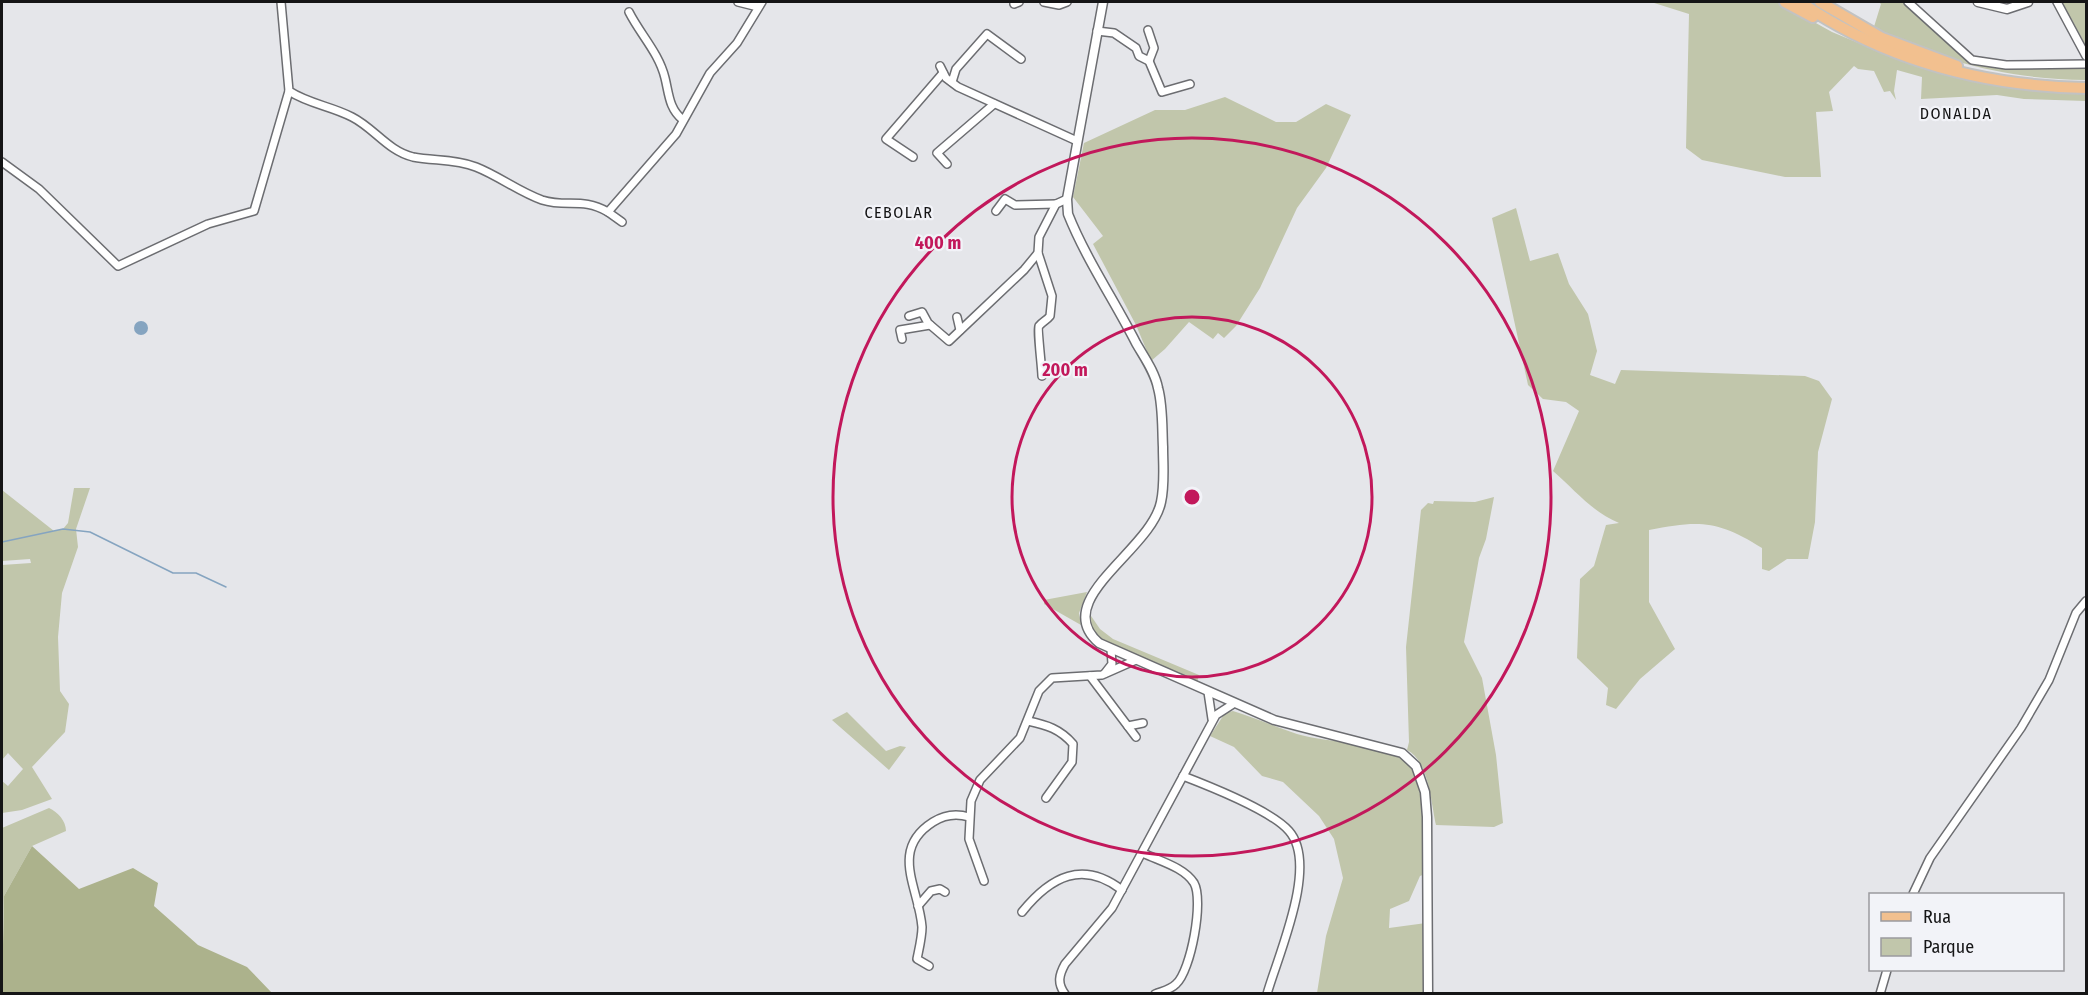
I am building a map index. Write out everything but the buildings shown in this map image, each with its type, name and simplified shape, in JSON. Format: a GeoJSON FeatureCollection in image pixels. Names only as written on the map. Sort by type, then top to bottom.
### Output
{"type":"FeatureCollection","features":[{"type":"Feature","properties":{"kind":"main road"},"geometry":{"type":"LineString","coordinates":[[1785,2],[1830,26],[1926,66],[1985,78],[2086,88]]}},
{"type":"Feature","properties":{"kind":"main road"},"geometry":{"type":"LineString","coordinates":[[1800,2],[1879,46],[1928,64],[1985,78]]}},
{"type":"Feature","properties":{"kind":"main road"},"geometry":{"type":"LineString","coordinates":[[1806,2],[1877,40],[1968,70],[2023,79],[2086,83]]}},
{"type":"Feature","properties":{"kind":"main road"},"geometry":{"type":"LineString","coordinates":[[1820,2],[1882,38],[1968,70]]}},
{"type":"Feature","properties":{"kind":"street"},"geometry":{"type":"LineString","coordinates":[[2,162],[39,189],[118,267],[208,224],[254,211],[289,91],[281,2]]}},
{"type":"Feature","properties":{"kind":"street"},"geometry":{"type":"LineString","coordinates":[[608,212],[676,134],[710,73],[737,43],[760,4],[738,2]]}},
{"type":"Feature","properties":{"kind":"street"},"geometry":{"type":"LineString","coordinates":[[1044,2],[1059,5],[1067,2]]}},
{"type":"Feature","properties":{"kind":"street"},"geometry":{"type":"LineString","coordinates":[[1103,2],[1067,199],[1068,214],[1075,232],[1112,296],[1158,388],[1164,477],[1161,502],[1151,525],[1141,540],[1097,586],[1085,608],[1084,620],[1089,635],[1111,649],[1233,704],[1305,730],[1402,753],[1416,766],[1425,792],[1428,817],[1428,993]]}},
{"type":"Feature","properties":{"kind":"street"},"geometry":{"type":"LineString","coordinates":[[1908,2],[1972,60],[2006,65],[2086,64]]}},
{"type":"Feature","properties":{"kind":"street"},"geometry":{"type":"LineString","coordinates":[[1978,2],[1998,9],[2007,9],[2028,2]]}},
{"type":"Feature","properties":{"kind":"street"},"geometry":{"type":"LineString","coordinates":[[2057,2],[2086,56]]}},
{"type":"Feature","properties":{"kind":"street"},"geometry":{"type":"LineString","coordinates":[[629,12],[661,66],[668,99],[675,114],[683,120]]}},
{"type":"Feature","properties":{"kind":"street"},"geometry":{"type":"LineString","coordinates":[[1148,30],[1154,48],[1149,61]]}},
{"type":"Feature","properties":{"kind":"street"},"geometry":{"type":"LineString","coordinates":[[1097,31],[1114,33],[1149,61],[1162,92],[1190,84]]}},
{"type":"Feature","properties":{"kind":"street"},"geometry":{"type":"LineString","coordinates":[[952,82],[956,69],[987,34],[1021,59]]}},
{"type":"Feature","properties":{"kind":"street"},"geometry":{"type":"LineString","coordinates":[[912,157],[886,139],[942,69],[952,82],[994,104],[1077,141]]}},
{"type":"Feature","properties":{"kind":"street"},"geometry":{"type":"LineString","coordinates":[[289,91],[305,101],[353,117],[397,150],[412,156],[462,163],[478,168],[543,200],[563,204],[583,202],[608,212],[622,222]]}},
{"type":"Feature","properties":{"kind":"street"},"geometry":{"type":"LineString","coordinates":[[947,164],[937,153],[994,104]]}},
{"type":"Feature","properties":{"kind":"street"},"geometry":{"type":"LineString","coordinates":[[996,211],[1005,200],[1016,205],[1056,204],[1067,199]]}},
{"type":"Feature","properties":{"kind":"street"},"geometry":{"type":"LineString","coordinates":[[1042,376],[1041,346],[1037,333],[1039,326],[1050,316],[1052,296],[1038,253],[1039,237],[1056,204]]}},
{"type":"Feature","properties":{"kind":"street"},"geometry":{"type":"LineString","coordinates":[[909,316],[922,312],[930,325],[949,341],[1024,270],[1038,253]]}},
{"type":"Feature","properties":{"kind":"street"},"geometry":{"type":"LineString","coordinates":[[957,318],[960,330]]}},
{"type":"Feature","properties":{"kind":"street"},"geometry":{"type":"LineString","coordinates":[[902,339],[900,330],[930,325]]}},
{"type":"Feature","properties":{"kind":"street"},"geometry":{"type":"LineString","coordinates":[[1913,893],[1930,858],[2021,728],[2049,680],[2076,613],[2086,601]]}},
{"type":"Feature","properties":{"kind":"street"},"geometry":{"type":"LineString","coordinates":[[1102,675],[1112,664],[1111,649]]}},
{"type":"Feature","properties":{"kind":"street"},"geometry":{"type":"LineString","coordinates":[[984,881],[971,852],[969,817],[971,801],[980,780],[1020,738],[1039,690],[1052,678],[1102,675],[1136,660]]}},
{"type":"Feature","properties":{"kind":"street"},"geometry":{"type":"LineString","coordinates":[[1090,676],[1136,737]]}},
{"type":"Feature","properties":{"kind":"street"},"geometry":{"type":"LineString","coordinates":[[1208,692],[1212,705],[1209,726]]}},
{"type":"Feature","properties":{"kind":"street"},"geometry":{"type":"LineString","coordinates":[[1065,993],[1060,987],[1059,975],[1112,908],[1209,726],[1216,715],[1233,704]]}},
{"type":"Feature","properties":{"kind":"street"},"geometry":{"type":"LineString","coordinates":[[1028,721],[1045,724],[1063,732],[1073,744],[1072,762],[1046,798]]}},
{"type":"Feature","properties":{"kind":"street"},"geometry":{"type":"LineString","coordinates":[[1128,726],[1143,723]]}},
{"type":"Feature","properties":{"kind":"street"},"geometry":{"type":"LineString","coordinates":[[1183,776],[1265,814],[1289,830],[1298,846],[1302,868],[1267,993]]}},
{"type":"Feature","properties":{"kind":"street"},"geometry":{"type":"LineString","coordinates":[[929,966],[917,959],[922,929],[908,858],[914,840],[926,827],[941,818],[959,814],[969,817]]}},
{"type":"Feature","properties":{"kind":"street"},"geometry":{"type":"LineString","coordinates":[[1143,853],[1185,874],[1193,882],[1199,901],[1184,973],[1176,984],[1155,993]]}},
{"type":"Feature","properties":{"kind":"street"},"geometry":{"type":"LineString","coordinates":[[1022,912],[1045,890],[1062,878],[1079,872],[1092,873],[1122,890]]}},
{"type":"Feature","properties":{"kind":"street"},"geometry":{"type":"LineString","coordinates":[[918,906],[931,891],[940,889],[945,892]]}},
{"type":"Feature","properties":{"kind":"street"},"geometry":{"type":"LineString","coordinates":[[1880,993],[1886,971]]}},
{"type":"Feature","properties":{"kind":"green space"},"geometry":{"type":"Polygon","coordinates":[[[1651,2],[1778,2],[1832,32],[1902,61],[1993,84],[2086,93],[2086,101],[2024,99],[1997,95],[1921,99],[1922,77],[1897,70],[1894,91],[1896,100],[1890,91],[1884,92],[1874,71],[1858,69],[1854,66],[1829,92],[1833,111],[1816,112],[1821,177],[1785,177],[1702,160],[1686,148],[1689,14],[1651,2]]]}},
{"type":"Feature","properties":{"kind":"green space"},"geometry":{"type":"Polygon","coordinates":[[[1879,2],[1906,2],[1971,62],[2005,67],[2086,67],[2086,80],[2003,72],[1977,67],[1926,51],[1873,30],[1881,4],[1879,2]]]}},
{"type":"Feature","properties":{"kind":"green space"},"geometry":{"type":"Polygon","coordinates":[[[2062,2],[2086,2],[2086,46],[2062,2]]]}},
{"type":"Feature","properties":{"kind":"green space"},"geometry":{"type":"Polygon","coordinates":[[[1225,97],[1276,122],[1296,122],[1326,104],[1351,115],[1326,168],[1297,208],[1260,288],[1236,326],[1224,338],[1218,333],[1213,339],[1189,322],[1151,361],[1136,325],[1093,244],[1103,236],[1073,197],[1084,143],[1155,110],[1185,110],[1225,97]]]}},
{"type":"Feature","properties":{"kind":"green space"},"geometry":{"type":"Polygon","coordinates":[[[1516,208],[1530,261],[1558,253],[1569,284],[1588,314],[1597,351],[1590,375],[1615,384],[1621,370],[1805,376],[1819,381],[1832,399],[1818,452],[1815,522],[1808,559],[1787,559],[1769,571],[1762,569],[1762,548],[1720,527],[1695,524],[1649,530],[1649,602],[1675,649],[1640,679],[1616,709],[1606,705],[1608,688],[1577,658],[1580,579],[1594,566],[1606,525],[1619,523],[1592,507],[1553,471],[1579,411],[1566,402],[1543,399],[1528,385],[1492,218],[1516,208]]]}},
{"type":"Feature","properties":{"kind":"green space"},"geometry":{"type":"Polygon","coordinates":[[[74,488],[90,488],[76,529],[78,547],[62,593],[58,637],[60,691],[69,704],[65,732],[32,767],[52,799],[22,810],[2,813],[2,781],[8,786],[23,769],[8,753],[2,760],[2,565],[31,563],[30,559],[2,561],[2,490],[54,531],[63,529],[68,523],[74,488]]]}},
{"type":"Feature","properties":{"kind":"green space"},"geometry":{"type":"Polygon","coordinates":[[[1494,497],[1486,539],[1479,558],[1464,642],[1482,678],[1496,755],[1503,823],[1494,827],[1436,825],[1425,773],[1414,755],[1407,750],[1409,742],[1406,647],[1421,510],[1428,503],[1433,504],[1434,501],[1475,502],[1494,497]]]}},
{"type":"Feature","properties":{"kind":"green space"},"geometry":{"type":"Polygon","coordinates":[[[1087,592],[1079,613],[1081,625],[1044,604],[1044,600],[1087,592]]]}},
{"type":"Feature","properties":{"kind":"green space"},"geometry":{"type":"Polygon","coordinates":[[[1089,613],[1100,629],[1113,639],[1199,675],[1197,683],[1111,648],[1094,636],[1089,613]]]}},
{"type":"Feature","properties":{"kind":"green space"},"geometry":{"type":"Polygon","coordinates":[[[1233,711],[1297,734],[1374,748],[1402,758],[1411,766],[1417,776],[1424,802],[1425,874],[1420,876],[1409,901],[1390,909],[1389,928],[1426,923],[1424,993],[1317,993],[1326,936],[1343,878],[1334,839],[1319,816],[1283,782],[1262,776],[1234,747],[1210,736],[1225,713],[1233,711]]]}},
{"type":"Feature","properties":{"kind":"green space"},"geometry":{"type":"Polygon","coordinates":[[[847,712],[886,751],[900,746],[906,747],[889,770],[832,720],[847,712]]]}},
{"type":"Feature","properties":{"kind":"green space"},"geometry":{"type":"Polygon","coordinates":[[[49,808],[61,817],[66,831],[32,846],[4,896],[2,961],[2,828],[49,808]]]}},
{"type":"Feature","properties":{"kind":"green space"},"geometry":{"type":"Polygon","coordinates":[[[32,846],[79,889],[133,868],[158,883],[154,906],[198,945],[247,967],[272,993],[2,993],[4,896],[32,846]]]}},
{"type":"Feature","properties":{"kind":"water"},"geometry":{"type":"Polygon","coordinates":[[[141,321],[146,323],[148,328],[146,333],[141,335],[136,333],[134,328],[136,323],[141,321]]]}},
{"type":"Feature","properties":{"kind":"waterway"},"geometry":{"type":"LineString","coordinates":[[2,542],[63,529],[90,532],[173,573],[196,573],[226,587]]}},
{"type":"Feature","properties":{"kind":"district","name":"DONALDA"},"geometry":{"type":"Point","coordinates":[1956,113]}},
{"type":"Feature","properties":{"kind":"district","name":"CEBOLAR"},"geometry":{"type":"Point","coordinates":[899,212]}}]}
